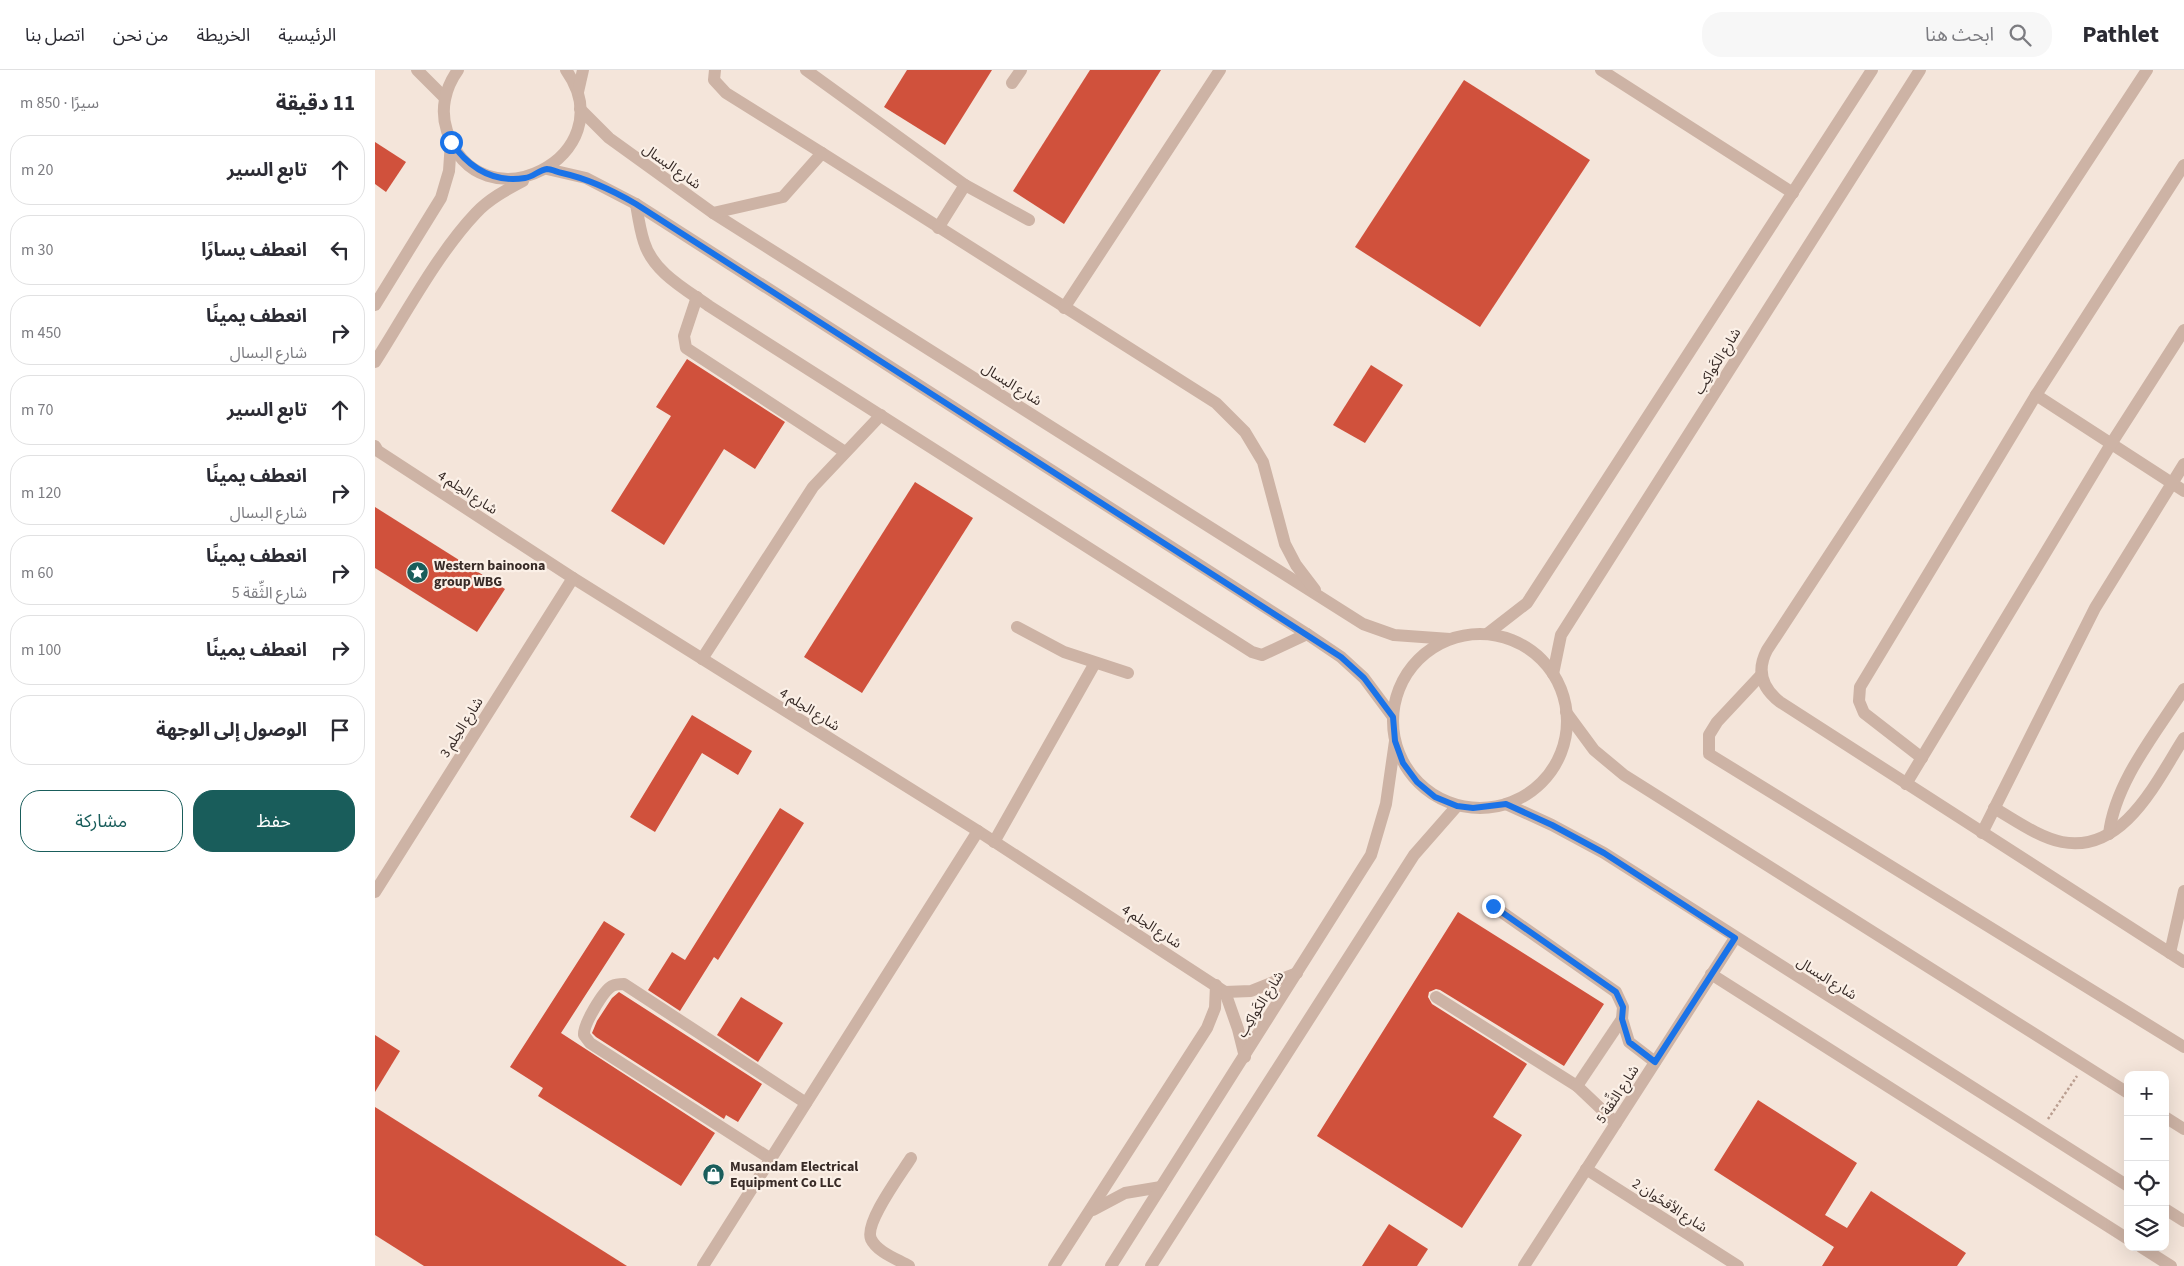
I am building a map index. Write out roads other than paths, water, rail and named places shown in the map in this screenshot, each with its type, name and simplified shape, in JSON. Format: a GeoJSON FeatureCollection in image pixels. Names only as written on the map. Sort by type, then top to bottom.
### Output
{"type":"FeatureCollection","features":[{"type":"Feature","properties":{"kind":"street"},"geometry":{"type":"LineString","coordinates":[[417,70],[445,98]]}},
{"type":"Feature","properties":{"kind":"street"},"geometry":{"type":"LineString","coordinates":[[458,70],[451,80],[445,98],[444,120],[451,142],[461,157],[483,173],[509,180],[528,178]]}},
{"type":"Feature","properties":{"kind":"street"},"geometry":{"type":"LineString","coordinates":[[566,70],[578,92]]}},
{"type":"Feature","properties":{"kind":"street"},"geometry":{"type":"LineString","coordinates":[[375,362],[453,240],[476,212],[497,195],[547,169],[561,158],[572,143],[579,126],[578,92],[583,70]]}},
{"type":"Feature","properties":{"kind":"street"},"geometry":{"type":"LineString","coordinates":[[715,70],[714,80],[726,93],[1216,403],[1245,432],[1263,462],[1285,544],[1296,565],[1320,596]]}},
{"type":"Feature","properties":{"kind":"street"},"geometry":{"type":"LineString","coordinates":[[806,70],[965,185],[1029,220]]}},
{"type":"Feature","properties":{"kind":"street"},"geometry":{"type":"LineString","coordinates":[[1013,83],[1021,70]]}},
{"type":"Feature","properties":{"kind":"street"},"geometry":{"type":"LineString","coordinates":[[1064,308],[1220,70]]}},
{"type":"Feature","properties":{"kind":"street"},"geometry":{"type":"LineString","coordinates":[[1601,70],[1793,193]]}},
{"type":"Feature","properties":{"kind":"street","name":"شارع الكَواكِب"},"geometry":{"type":"LineString","coordinates":[[1487,634],[1527,603],[1872,70]]}},
{"type":"Feature","properties":{"kind":"street","name":"شارع الكَواكِب"},"geometry":{"type":"LineString","coordinates":[[1553,674],[1561,635],[1920,70]]}},
{"type":"Feature","properties":{"kind":"street"},"geometry":{"type":"LineString","coordinates":[[2147,70],[1767,650],[1761,666],[1761,674],[1767,690],[1779,702],[2184,962]]}},
{"type":"Feature","properties":{"kind":"street","name":"شارع البسال"},"geometry":{"type":"LineString","coordinates":[[580,109],[609,138],[713,213],[1363,624],[1394,635],[1450,639]]}},
{"type":"Feature","properties":{"kind":"street"},"geometry":{"type":"LineString","coordinates":[[375,305],[380,293],[441,198],[449,171],[451,142]]}},
{"type":"Feature","properties":{"kind":"street"},"geometry":{"type":"LineString","coordinates":[[713,213],[783,197],[822,154]]}},
{"type":"Feature","properties":{"kind":"street"},"geometry":{"type":"LineString","coordinates":[[1922,758],[1865,713],[1859,701],[1859,687],[2037,395],[2184,165]]}},
{"type":"Feature","properties":{"kind":"street"},"geometry":{"type":"LineString","coordinates":[[547,169],[586,178],[636,204],[1307,634],[1341,657],[1364,678],[1393,717]]}},
{"type":"Feature","properties":{"kind":"street"},"geometry":{"type":"LineString","coordinates":[[938,228],[965,185]]}},
{"type":"Feature","properties":{"kind":"street"},"geometry":{"type":"LineString","coordinates":[[636,204],[644,244],[659,268],[697,298],[1252,652],[1262,655],[1307,634]]}},
{"type":"Feature","properties":{"kind":"street"},"geometry":{"type":"LineString","coordinates":[[697,298],[684,336],[686,348],[845,452]]}},
{"type":"Feature","properties":{"kind":"street"},"geometry":{"type":"LineString","coordinates":[[1906,784],[2111,444],[2184,330]]}},
{"type":"Feature","properties":{"kind":"street"},"geometry":{"type":"LineString","coordinates":[[2037,395],[2184,491]]}},
{"type":"Feature","properties":{"kind":"street"},"geometry":{"type":"LineString","coordinates":[[702,659],[813,487],[845,452],[859,440],[881,414]]}},
{"type":"Feature","properties":{"kind":"street","name":"شارع الحِلم 4"},"geometry":{"type":"LineString","coordinates":[[376,449],[573,578],[978,831],[1220,989]]}},
{"type":"Feature","properties":{"kind":"street"},"geometry":{"type":"LineString","coordinates":[[1982,833],[2081,634],[2120,566],[2184,464]]}},
{"type":"Feature","properties":{"kind":"street","name":"شارع الحِلم 3"},"geometry":{"type":"LineString","coordinates":[[375,892],[573,578]]}},
{"type":"Feature","properties":{"kind":"street"},"geometry":{"type":"LineString","coordinates":[[1017,627],[1054,648],[1128,673]]}},
{"type":"Feature","properties":{"kind":"street"},"geometry":{"type":"LineString","coordinates":[[1487,634],[1506,638],[1525,646],[1540,658],[1553,674],[1562,692],[1566,712],[1565,736],[1554,765],[1545,778],[1527,794],[1506,804],[1473,808],[1457,806],[1435,797],[1417,782],[1403,763],[1395,741],[1393,717],[1396,697],[1404,678],[1416,662],[1432,648],[1450,639],[1468,635],[1487,634]]}},
{"type":"Feature","properties":{"kind":"street"},"geometry":{"type":"LineString","coordinates":[[994,842],[1095,663]]}},
{"type":"Feature","properties":{"kind":"street"},"geometry":{"type":"LineString","coordinates":[[1761,674],[1709,735],[1709,754],[2184,1047]]}},
{"type":"Feature","properties":{"kind":"street"},"geometry":{"type":"LineString","coordinates":[[2109,834],[2113,809],[2123,786],[2184,689]]}},
{"type":"Feature","properties":{"kind":"street"},"geometry":{"type":"LineString","coordinates":[[1566,712],[1594,750],[1624,775],[2124,1091]]}},
{"type":"Feature","properties":{"kind":"street"},"geometry":{"type":"LineString","coordinates":[[1994,808],[2047,837],[2062,842],[2078,843],[2094,840],[2109,834],[2125,822],[2138,808],[2184,738]]}},
{"type":"Feature","properties":{"kind":"street","name":"شارع الكَواكِب"},"geometry":{"type":"LineString","coordinates":[[1111,1266],[1245,1057],[1371,855],[1386,804],[1395,741]]}},
{"type":"Feature","properties":{"kind":"street","name":"شارع البسال"},"geometry":{"type":"LineString","coordinates":[[1506,804],[1552,825],[1604,853],[2124,1183]]}},
{"type":"Feature","properties":{"kind":"street"},"geometry":{"type":"LineString","coordinates":[[1151,1266],[1414,855],[1457,806]]}},
{"type":"Feature","properties":{"kind":"street"},"geometry":{"type":"LineString","coordinates":[[703,1266],[978,831]]}},
{"type":"Feature","properties":{"kind":"street"},"geometry":{"type":"LineString","coordinates":[[2170,953],[2184,890]]}},
{"type":"Feature","properties":{"kind":"street"},"geometry":{"type":"LineString","coordinates":[[1493,906],[1616,992],[1623,1007],[1622,1019],[1629,1042],[1655,1062]]}},
{"type":"Feature","properties":{"kind":"street","name":"شارع الثِّقة 5"},"geometry":{"type":"LineString","coordinates":[[1524,1266],[1735,938]]}},
{"type":"Feature","properties":{"kind":"street"},"geometry":{"type":"LineString","coordinates":[[1220,989],[1251,991],[1297,974]]}},
{"type":"Feature","properties":{"kind":"street"},"geometry":{"type":"LineString","coordinates":[[1711,974],[2124,1236]]}},
{"type":"Feature","properties":{"kind":"street"},"geometry":{"type":"LineString","coordinates":[[771,1159],[586,1040],[583,1030],[589,1018],[611,987],[624,984],[806,1103]]}},
{"type":"Feature","properties":{"kind":"street"},"geometry":{"type":"LineString","coordinates":[[1220,989],[1238,1028],[1245,1057]]}},
{"type":"Feature","properties":{"kind":"street"},"geometry":{"type":"LineString","coordinates":[[1054,1266],[1207,1028],[1220,989]]}},
{"type":"Feature","properties":{"kind":"street"},"geometry":{"type":"LineString","coordinates":[[1436,996],[1577,1086],[1616,1123]]}},
{"type":"Feature","properties":{"kind":"street"},"geometry":{"type":"LineString","coordinates":[[1577,1086],[1622,1019]]}},
{"type":"Feature","properties":{"kind":"street"},"geometry":{"type":"LineString","coordinates":[[2169,1120],[2184,1129]]}},
{"type":"Feature","properties":{"kind":"street"},"geometry":{"type":"LineString","coordinates":[[909,1266],[875,1244],[869,1233],[872,1221],[911,1158]]}},
{"type":"Feature","properties":{"kind":"street","name":"شارع الأقحُوان 2"},"geometry":{"type":"LineString","coordinates":[[1586,1169],[1738,1266]]}},
{"type":"Feature","properties":{"kind":"street"},"geometry":{"type":"LineString","coordinates":[[1088,1213],[1106,1201],[1125,1193],[1161,1187]]}},
{"type":"Feature","properties":{"kind":"street"},"geometry":{"type":"LineString","coordinates":[[2169,1212],[2184,1221]]}},
{"type":"Feature","properties":{"kind":"street"},"geometry":{"type":"LineString","coordinates":[[2147,1251],[2171,1266]]}},
{"type":"Feature","properties":{"kind":"place","name":"Western bainoona group WBG"},"geometry":{"type":"Point","coordinates":[418,573]}},
{"type":"Feature","properties":{"kind":"place","name":"Musandam Electrical Equipment Co LLC"},"geometry":{"type":"Point","coordinates":[714,1174]}}]}
